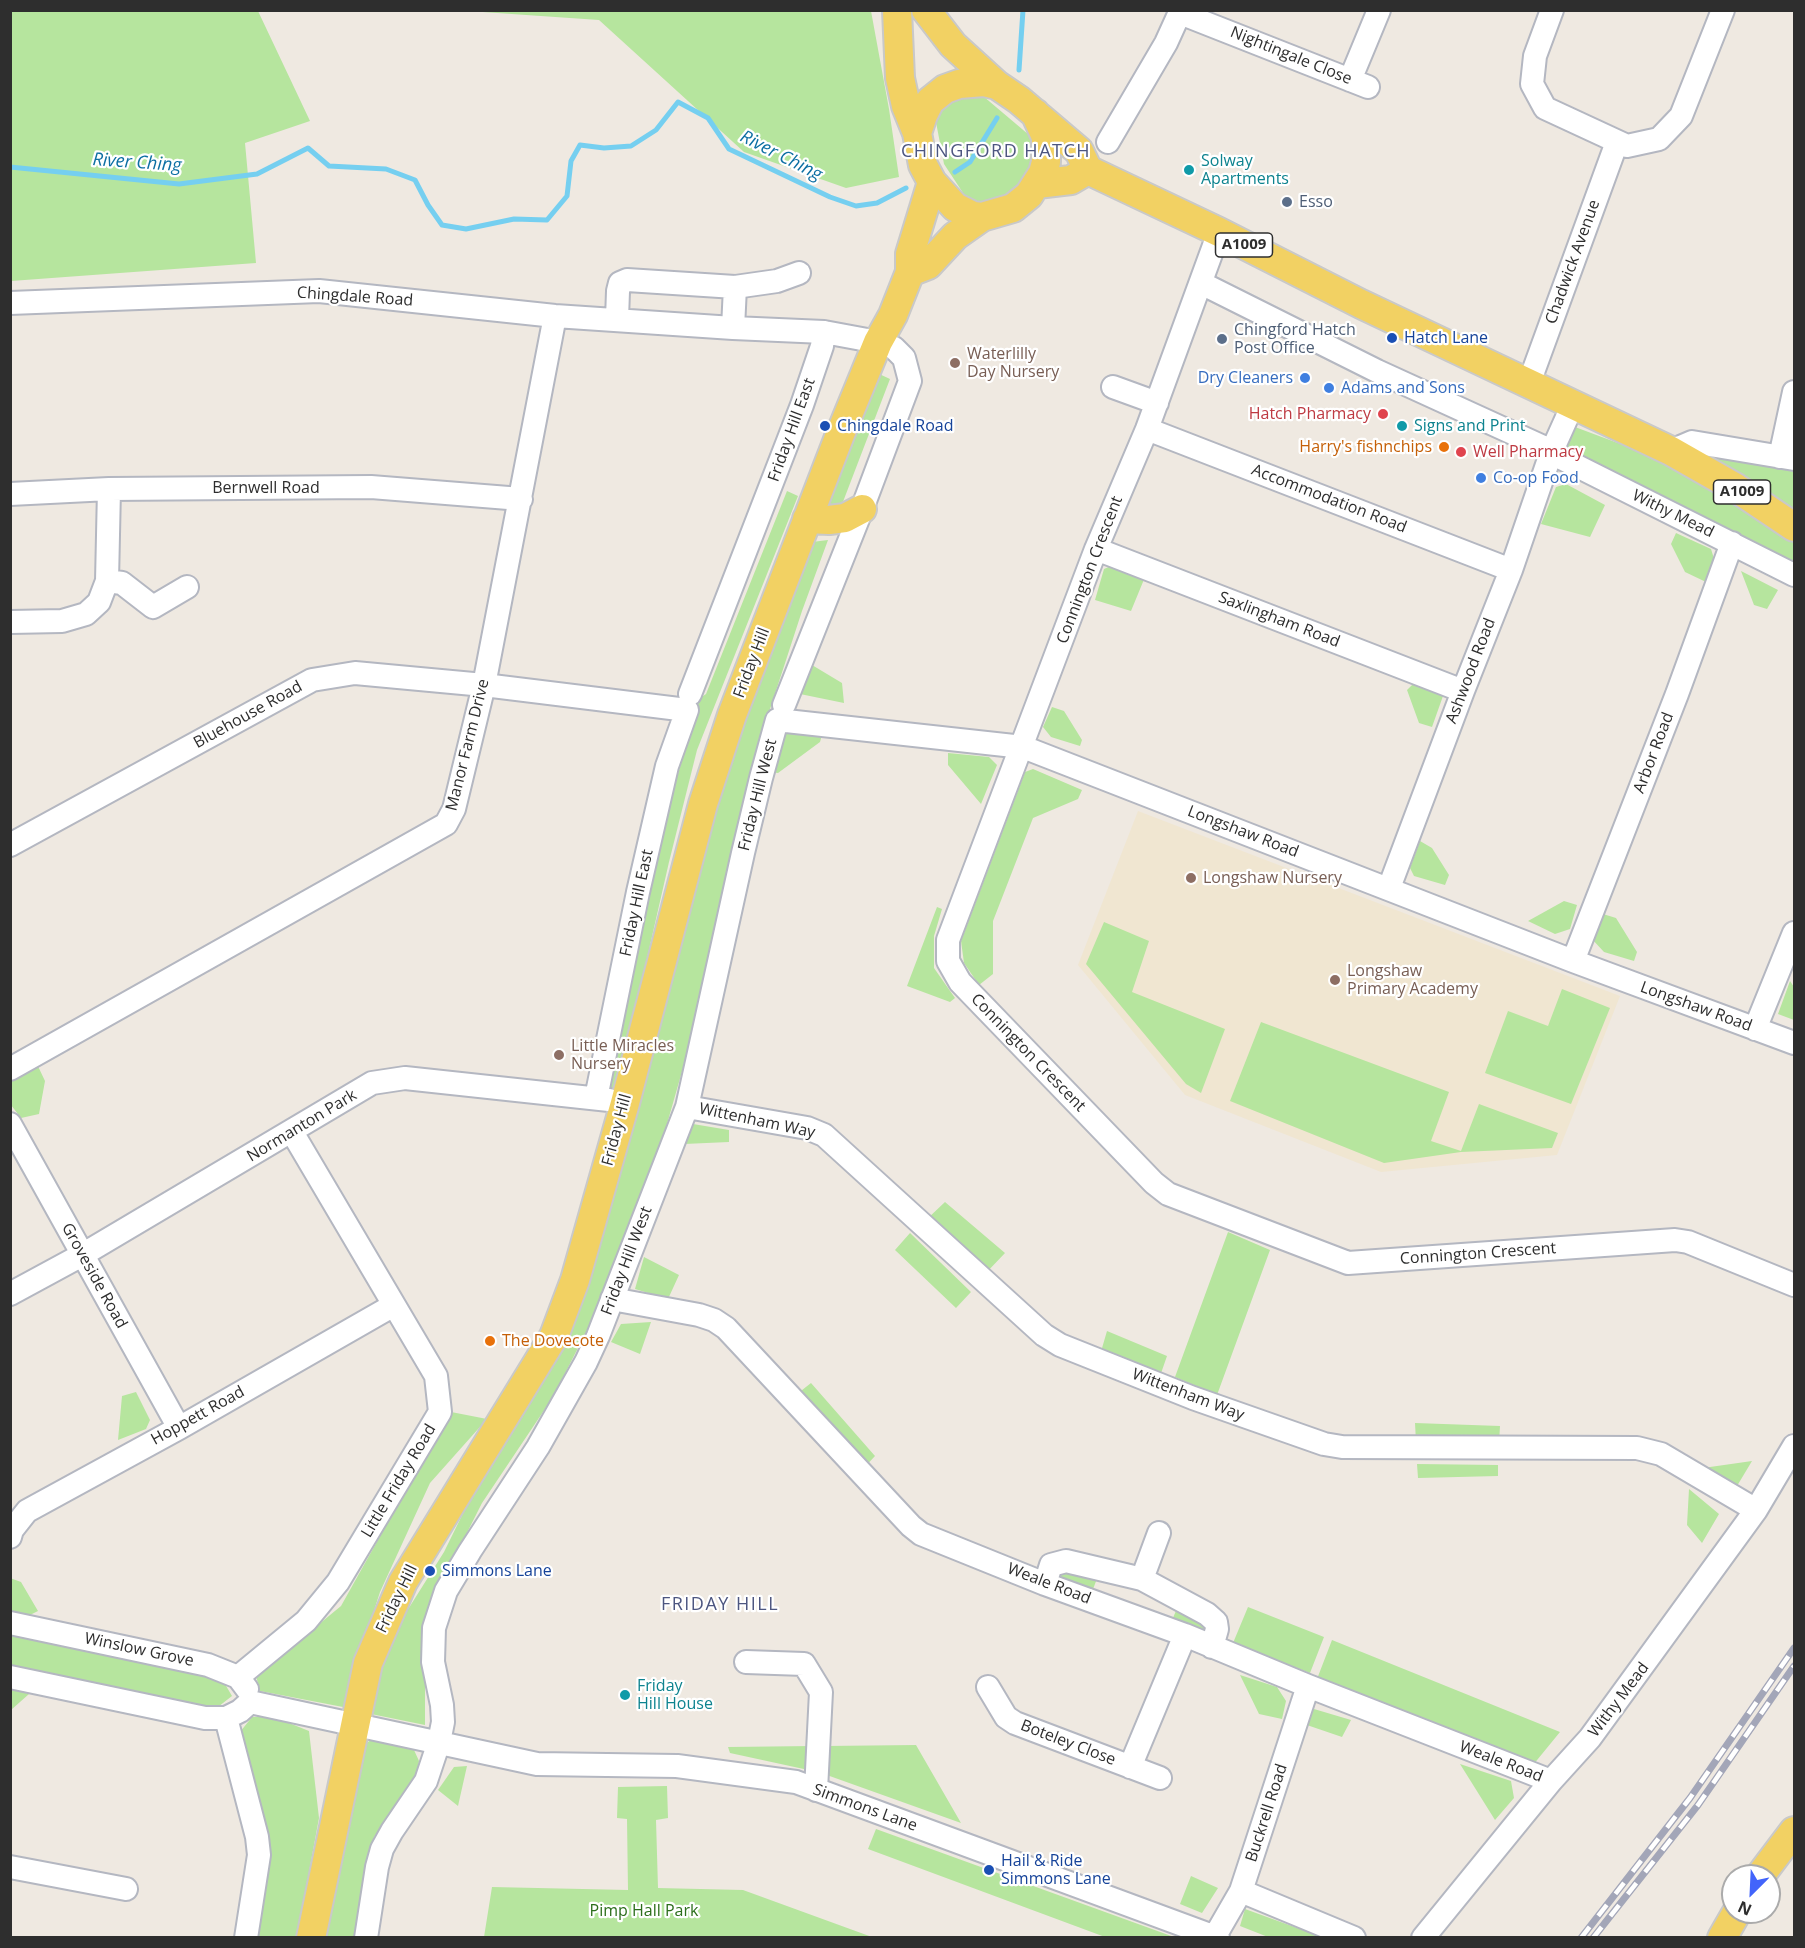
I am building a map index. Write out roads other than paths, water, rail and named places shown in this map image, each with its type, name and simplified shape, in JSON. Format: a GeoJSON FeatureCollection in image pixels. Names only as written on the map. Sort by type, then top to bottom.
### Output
{"type":"FeatureCollection","features":[{"type":"Feature","properties":{"kind":"main road"},"geometry":{"type":"LineString","coordinates":[[897,10],[900,78],[906,106],[917,133],[927,173],[955,207],[982,217]]}},
{"type":"Feature","properties":{"kind":"main road"},"geometry":{"type":"LineString","coordinates":[[926,10],[953,45],[1079,151],[1088,170],[1071,180],[1037,184]]}},
{"type":"Feature","properties":{"kind":"main road"},"geometry":{"type":"LineString","coordinates":[[910,272],[928,265],[955,236],[982,217],[1013,208],[1029,195],[1037,184],[1046,162],[1047,151],[1046,137],[1014,97],[971,82],[945,89],[930,101],[917,133]]}},
{"type":"Feature","properties":{"kind":"main road","name":"A1009"},"geometry":{"type":"LineString","coordinates":[[1088,170],[1671,452],[1736,488],[1794,527]]}},
{"type":"Feature","properties":{"kind":"main road","name":"Friday Hill"},"geometry":{"type":"LineString","coordinates":[[311,1938],[368,1663],[402,1582],[554,1336],[576,1280],[703,804],[732,715],[807,519],[878,342],[893,315],[910,272],[910,254],[927,173]]}},
{"type":"Feature","properties":{"kind":"main road"},"geometry":{"type":"LineString","coordinates":[[807,519],[844,518],[862,509]]}},
{"type":"Feature","properties":{"kind":"main road"},"geometry":{"type":"LineString","coordinates":[[1769,1864],[1794,1831]]}},
{"type":"Feature","properties":{"kind":"main road"},"geometry":{"type":"LineString","coordinates":[[1722,1938],[1730,1924]]}},
{"type":"Feature","properties":{"kind":"street","name":"Nightingale Close"},"geometry":{"type":"LineString","coordinates":[[1181,12],[1359,84],[1379,10]]}},
{"type":"Feature","properties":{"kind":"street"},"geometry":{"type":"LineString","coordinates":[[1552,10],[1535,56],[1532,84],[1545,108],[1627,146],[1659,139],[1681,116],[1724,10]]}},
{"type":"Feature","properties":{"kind":"street"},"geometry":{"type":"LineString","coordinates":[[1108,142],[1166,43],[1181,12]]}},
{"type":"Feature","properties":{"kind":"street","name":"Chadwick Avenue"},"geometry":{"type":"LineString","coordinates":[[1529,383],[1617,142]]}},
{"type":"Feature","properties":{"kind":"street"},"geometry":{"type":"LineString","coordinates":[[1219,232],[1201,283],[1377,371],[1552,452],[1573,404]]}},
{"type":"Feature","properties":{"kind":"street"},"geometry":{"type":"LineString","coordinates":[[617,320],[620,283],[627,280],[735,287],[777,281],[799,273]]}},
{"type":"Feature","properties":{"kind":"street","name":"Connington Crescent"},"geometry":{"type":"LineString","coordinates":[[1201,283],[1147,429],[1096,549],[1023,747],[948,940],[948,961],[960,982],[1154,1183],[1168,1194],[1348,1263],[1675,1240],[1688,1242],[1794,1285]]}},
{"type":"Feature","properties":{"kind":"street"},"geometry":{"type":"LineString","coordinates":[[733,328],[735,287]]}},
{"type":"Feature","properties":{"kind":"street","name":"Chingdale Road"},"geometry":{"type":"LineString","coordinates":[[10,303],[319,291],[555,315],[824,332],[878,342]]}},
{"type":"Feature","properties":{"kind":"street","name":"Manor Farm Drive"},"geometry":{"type":"LineString","coordinates":[[10,1069],[446,824],[454,809],[484,685],[555,315]]}},
{"type":"Feature","properties":{"kind":"street","name":"Friday Hill East"},"geometry":{"type":"LineString","coordinates":[[596,1098],[638,892],[667,766],[688,702],[802,405],[822,346],[824,332]]}},
{"type":"Feature","properties":{"kind":"street","name":"Friday Hill West"},"geometry":{"type":"LineString","coordinates":[[366,1938],[382,1849],[426,1780],[439,1742],[443,1722],[442,1705],[433,1662],[434,1628],[447,1591],[470,1551],[538,1447],[586,1362],[687,1107],[743,853],[780,712],[862,509],[910,381],[904,358],[894,348],[878,342]]}},
{"type":"Feature","properties":{"kind":"street"},"geometry":{"type":"LineString","coordinates":[[1113,387],[1157,403]]}},
{"type":"Feature","properties":{"kind":"street"},"geometry":{"type":"LineString","coordinates":[[1671,452],[1692,442],[1787,458],[1794,392]]}},
{"type":"Feature","properties":{"kind":"street","name":"Accommodation Road"},"geometry":{"type":"LineString","coordinates":[[1147,429],[1511,570]]}},
{"type":"Feature","properties":{"kind":"street","name":"Withy Mead"},"geometry":{"type":"LineString","coordinates":[[1552,452],[1794,575]]}},
{"type":"Feature","properties":{"kind":"street","name":"Ashwood Road"},"geometry":{"type":"LineString","coordinates":[[1389,888],[1462,692],[1511,570],[1552,452]]}},
{"type":"Feature","properties":{"kind":"street","name":"Bernwell Road"},"geometry":{"type":"LineString","coordinates":[[10,494],[109,489],[371,487],[521,499]]}},
{"type":"Feature","properties":{"kind":"street"},"geometry":{"type":"LineString","coordinates":[[10,622],[62,621],[86,614],[99,602],[107,581],[109,489]]}},
{"type":"Feature","properties":{"kind":"street","name":"Arbor Road"},"geometry":{"type":"LineString","coordinates":[[1573,961],[1677,694],[1732,543]]}},
{"type":"Feature","properties":{"kind":"street","name":"Saxlingham Road"},"geometry":{"type":"LineString","coordinates":[[1096,549],[1462,692]]}},
{"type":"Feature","properties":{"kind":"street"},"geometry":{"type":"LineString","coordinates":[[107,581],[122,582],[153,607],[187,587]]}},
{"type":"Feature","properties":{"kind":"street","name":"Bluehouse Road"},"geometry":{"type":"LineString","coordinates":[[10,845],[312,680],[356,673],[688,702]]}},
{"type":"Feature","properties":{"kind":"street","name":"Longshaw Road"},"geometry":{"type":"LineString","coordinates":[[780,712],[1023,747],[1573,961],[1794,1043]]}},
{"type":"Feature","properties":{"kind":"street"},"geometry":{"type":"LineString","coordinates":[[1755,1029],[1794,933]]}},
{"type":"Feature","properties":{"kind":"street","name":"Normanton Park"},"geometry":{"type":"LineString","coordinates":[[10,1294],[82,1255],[372,1083],[405,1078],[625,1103]]}},
{"type":"Feature","properties":{"kind":"street","name":"Wittenham Way"},"geometry":{"type":"LineString","coordinates":[[687,1107],[807,1128],[824,1135],[1044,1335],[1060,1345],[1193,1398],[1324,1444],[1342,1447],[1637,1448],[1661,1454],[1756,1510]]}},
{"type":"Feature","properties":{"kind":"street","name":"Groveside Road"},"geometry":{"type":"LineString","coordinates":[[10,1124],[179,1428]]}},
{"type":"Feature","properties":{"kind":"street","name":"Little Friday Road"},"geometry":{"type":"LineString","coordinates":[[238,1677],[306,1621],[338,1582],[440,1412],[436,1376],[292,1132]]}},
{"type":"Feature","properties":{"kind":"street","name":"Weale Road"},"geometry":{"type":"LineString","coordinates":[[612,1299],[699,1315],[714,1320],[726,1328],[921,1534],[1045,1584],[1185,1635],[1551,1781]]}},
{"type":"Feature","properties":{"kind":"street","name":"Hoppett Road"},"geometry":{"type":"LineString","coordinates":[[10,1537],[12,1530],[27,1511],[179,1428],[394,1305]]}},
{"type":"Feature","properties":{"kind":"street","name":"Withy Mead"},"geometry":{"type":"LineString","coordinates":[[1423,1938],[1551,1781],[1590,1738],[1756,1510],[1794,1446]]}},
{"type":"Feature","properties":{"kind":"street"},"geometry":{"type":"LineString","coordinates":[[1142,1579],[1159,1533]]}},
{"type":"Feature","properties":{"kind":"street"},"geometry":{"type":"LineString","coordinates":[[1045,1584],[1051,1565],[1066,1561],[1142,1579],[1207,1614],[1216,1622],[1217,1629],[1212,1647]]}},
{"type":"Feature","properties":{"kind":"street","name":"Winslow Grove"},"geometry":{"type":"LineString","coordinates":[[10,1623],[208,1665],[238,1677]]}},
{"type":"Feature","properties":{"kind":"street","name":"Boteley Close"},"geometry":{"type":"LineString","coordinates":[[1130,1767],[1185,1635]]}},
{"type":"Feature","properties":{"kind":"street"},"geometry":{"type":"LineString","coordinates":[[746,1662],[804,1664],[821,1692],[816,1790]]}},
{"type":"Feature","properties":{"kind":"street"},"geometry":{"type":"LineString","coordinates":[[10,1677],[205,1718],[226,1718],[240,1711],[250,1702]]}},
{"type":"Feature","properties":{"kind":"street"},"geometry":{"type":"LineString","coordinates":[[238,1677],[246,1688],[250,1702]]}},
{"type":"Feature","properties":{"kind":"street","name":"Buckrell Road"},"geometry":{"type":"LineString","coordinates":[[1217,1937],[1241,1891],[1308,1686]]}},
{"type":"Feature","properties":{"kind":"street","name":"Boteley Close"},"geometry":{"type":"LineString","coordinates":[[988,1687],[1006,1717],[1015,1723],[1160,1778]]}},
{"type":"Feature","properties":{"kind":"street"},"geometry":{"type":"LineString","coordinates":[[250,1702],[355,1725]]}},
{"type":"Feature","properties":{"kind":"street"},"geometry":{"type":"LineString","coordinates":[[226,1718],[257,1838],[259,1855],[246,1938]]}},
{"type":"Feature","properties":{"kind":"street","name":"Simmons Lane"},"geometry":{"type":"LineString","coordinates":[[355,1725],[537,1764],[677,1766],[796,1782],[1217,1937]]}},
{"type":"Feature","properties":{"kind":"street"},"geometry":{"type":"LineString","coordinates":[[10,1867],[126,1889]]}},
{"type":"Feature","properties":{"kind":"street"},"geometry":{"type":"LineString","coordinates":[[1241,1891],[1354,1938]]}},
{"type":"Feature","properties":{"kind":"waterway","name":"River Ching"},"geometry":{"type":"LineString","coordinates":[[1019,70],[1023,10]]}},
{"type":"Feature","properties":{"kind":"waterway","name":"River Ching"},"geometry":{"type":"LineString","coordinates":[[10,167],[179,184],[257,174],[308,148],[329,166],[386,169],[415,180],[442,225],[466,229],[514,219],[547,220],[567,196],[571,161],[580,145],[604,148],[631,146],[656,130],[678,102],[708,118],[729,149],[830,197],[856,206],[877,203],[906,188]]}},
{"type":"Feature","properties":{"kind":"waterway","name":"River Ching"},"geometry":{"type":"LineString","coordinates":[[955,172],[970,162],[997,118]]}},
{"type":"Feature","properties":{"kind":"railway"},"geometry":{"type":"LineString","coordinates":[[1581,1938],[1690,1798],[1794,1648]]}},
{"type":"Feature","properties":{"kind":"railway"},"geometry":{"type":"LineString","coordinates":[[1593,1938],[1698,1805],[1794,1666]]}},
{"type":"Feature","properties":{"kind":"place","name":"Solway Apartments"},"geometry":{"type":"Point","coordinates":[1189,170]}},
{"type":"Feature","properties":{"kind":"place","name":"Esso"},"geometry":{"type":"Point","coordinates":[1287,202]}},
{"type":"Feature","properties":{"kind":"place","name":"Hatch Lane"},"geometry":{"type":"Point","coordinates":[1392,338]}},
{"type":"Feature","properties":{"kind":"place","name":"Chingford Hatch Post Office"},"geometry":{"type":"Point","coordinates":[1222,339]}},
{"type":"Feature","properties":{"kind":"place","name":"Waterlilly Day Nursery"},"geometry":{"type":"Point","coordinates":[955,363]}},
{"type":"Feature","properties":{"kind":"place","name":"Dry Cleaners"},"geometry":{"type":"Point","coordinates":[1305,378]}},
{"type":"Feature","properties":{"kind":"place","name":"Adams and Sons"},"geometry":{"type":"Point","coordinates":[1329,388]}},
{"type":"Feature","properties":{"kind":"place","name":"Hatch Pharmacy"},"geometry":{"type":"Point","coordinates":[1383,414]}},
{"type":"Feature","properties":{"kind":"place","name":"Chingdale Road"},"geometry":{"type":"Point","coordinates":[825,426]}},
{"type":"Feature","properties":{"kind":"place","name":"Signs and Print"},"geometry":{"type":"Point","coordinates":[1402,426]}},
{"type":"Feature","properties":{"kind":"place","name":"Harry's fishnchips"},"geometry":{"type":"Point","coordinates":[1444,447]}},
{"type":"Feature","properties":{"kind":"place","name":"Well Pharmacy"},"geometry":{"type":"Point","coordinates":[1461,452]}},
{"type":"Feature","properties":{"kind":"place","name":"Co-op Food"},"geometry":{"type":"Point","coordinates":[1481,478]}},
{"type":"Feature","properties":{"kind":"place","name":"Longshaw Nursery"},"geometry":{"type":"Point","coordinates":[1191,878]}},
{"type":"Feature","properties":{"kind":"place","name":"Longshaw Primary Academy"},"geometry":{"type":"Point","coordinates":[1335,980]}},
{"type":"Feature","properties":{"kind":"place","name":"Little Miracles Nursery"},"geometry":{"type":"Point","coordinates":[559,1055]}},
{"type":"Feature","properties":{"kind":"place","name":"The Dovecote"},"geometry":{"type":"Point","coordinates":[490,1341]}},
{"type":"Feature","properties":{"kind":"place","name":"Simmons Lane"},"geometry":{"type":"Point","coordinates":[430,1571]}},
{"type":"Feature","properties":{"kind":"place","name":"Friday Hill House"},"geometry":{"type":"Point","coordinates":[625,1695]}},
{"type":"Feature","properties":{"kind":"place","name":"Hail & Ride Simmons Lane"},"geometry":{"type":"Point","coordinates":[989,1870]}},
{"type":"Feature","properties":{"kind":"district","name":"CHINGFORD HATCH"},"geometry":{"type":"Point","coordinates":[996,152]}},
{"type":"Feature","properties":{"kind":"district","name":"FRIDAY HILL"},"geometry":{"type":"Point","coordinates":[720,1605]}},
{"type":"Feature","properties":{"kind":"park label","name":"Pimp Hall Park"},"geometry":{"type":"Point","coordinates":[644,1911]}}]}
